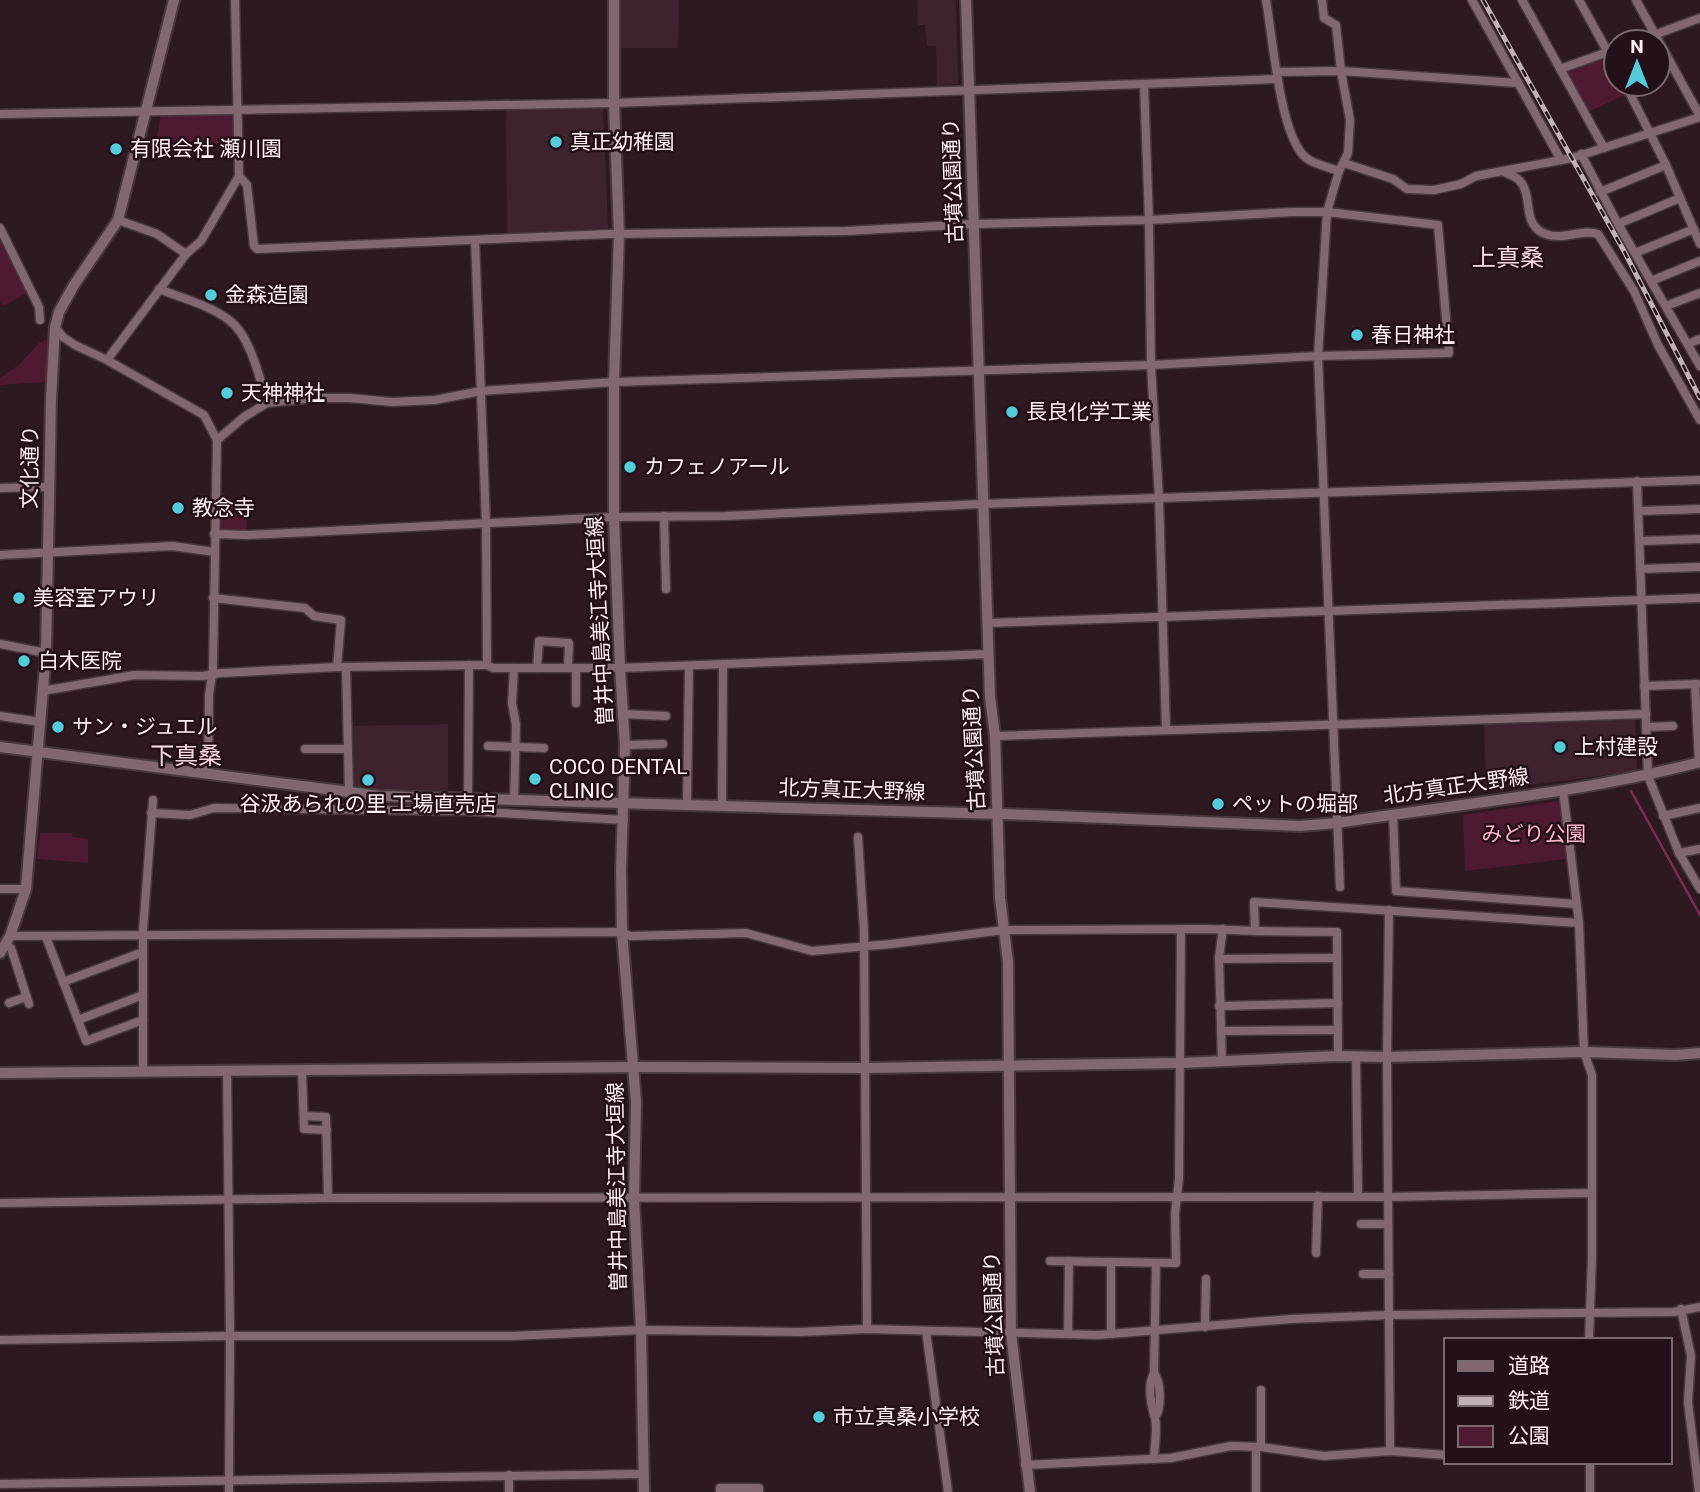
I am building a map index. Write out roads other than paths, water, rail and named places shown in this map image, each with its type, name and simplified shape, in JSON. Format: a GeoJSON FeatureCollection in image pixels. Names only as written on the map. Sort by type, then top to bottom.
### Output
{"type":"FeatureCollection","features":[{"type":"Feature","properties":{"kind":"street","name":"文化通り"},"geometry":{"type":"LineString","coordinates":[[5,945],[26,889],[46,653],[55,327],[59,312],[74,285],[118,220],[174,0]]}},
{"type":"Feature","properties":{"kind":"street"},"geometry":{"type":"LineString","coordinates":[[107,360],[186,254],[201,241],[239,176],[235,0]]}},
{"type":"Feature","properties":{"kind":"street","name":"曽井中島美江寺大垣線"},"geometry":{"type":"LineString","coordinates":[[614,0],[614,103],[619,234],[614,382],[614,517],[625,744],[622,932],[636,1102],[634,1199],[641,1330],[644,1492]]}},
{"type":"Feature","properties":{"kind":"street","name":"古墳公園通り"},"geometry":{"type":"LineString","coordinates":[[966,0],[982,503],[995,736],[1000,898],[1008,962],[1011,1333],[1030,1492]]}},
{"type":"Feature","properties":{"kind":"street"},"geometry":{"type":"LineString","coordinates":[[1266,0],[1284,114],[1300,152],[1307,159],[1339,172]]}},
{"type":"Feature","properties":{"kind":"street"},"geometry":{"type":"LineString","coordinates":[[1322,0],[1324,18],[1336,25],[1350,120],[1348,153],[1326,212],[1318,356],[1340,887]]}},
{"type":"Feature","properties":{"kind":"street"},"geometry":{"type":"LineString","coordinates":[[1472,0],[1561,160]]}},
{"type":"Feature","properties":{"kind":"street"},"geometry":{"type":"LineString","coordinates":[[1522,0],[1604,148]]}},
{"type":"Feature","properties":{"kind":"street"},"geometry":{"type":"LineString","coordinates":[[1579,0],[1602,35]]}},
{"type":"Feature","properties":{"kind":"street"},"geometry":{"type":"LineString","coordinates":[[1636,0],[1652,28]]}},
{"type":"Feature","properties":{"kind":"street"},"geometry":{"type":"LineString","coordinates":[[1672,29],[1700,18]]}},
{"type":"Feature","properties":{"kind":"street"},"geometry":{"type":"LineString","coordinates":[[1560,69],[1602,54]]}},
{"type":"Feature","properties":{"kind":"street"},"geometry":{"type":"LineString","coordinates":[[1344,163],[1393,179],[1407,189],[1434,190],[1461,184],[1476,176],[1561,160],[1651,134],[1700,117],[1672,65]]}},
{"type":"Feature","properties":{"kind":"street"},"geometry":{"type":"LineString","coordinates":[[0,114],[614,103],[1144,84],[1341,71],[1518,83]]}},
{"type":"Feature","properties":{"kind":"street"},"geometry":{"type":"LineString","coordinates":[[1144,84],[1151,365],[1159,498],[1166,729]]}},
{"type":"Feature","properties":{"kind":"street"},"geometry":{"type":"LineString","coordinates":[[1632,98],[1666,165],[1700,244]]}},
{"type":"Feature","properties":{"kind":"street"},"geometry":{"type":"LineString","coordinates":[[1581,154],[1700,366]]}},
{"type":"Feature","properties":{"kind":"street"},"geometry":{"type":"LineString","coordinates":[[1600,192],[1666,165]]}},
{"type":"Feature","properties":{"kind":"street"},"geometry":{"type":"LineString","coordinates":[[1501,170],[1519,180],[1531,223],[1544,233],[1561,237],[1593,232],[1598,234],[1634,291],[1658,345],[1700,420]]}},
{"type":"Feature","properties":{"kind":"street"},"geometry":{"type":"LineString","coordinates":[[217,440],[244,417],[267,403],[350,398],[405,402],[435,400],[481,391],[614,382],[1449,353],[1438,225],[1326,212],[859,230],[619,234],[257,249],[254,246],[247,185],[239,176]]}},
{"type":"Feature","properties":{"kind":"street"},"geometry":{"type":"LineString","coordinates":[[1618,224],[1680,198]]}},
{"type":"Feature","properties":{"kind":"street"},"geometry":{"type":"LineString","coordinates":[[118,220],[157,234],[186,254]]}},
{"type":"Feature","properties":{"kind":"street"},"geometry":{"type":"LineString","coordinates":[[0,228],[39,307],[40,320]]}},
{"type":"Feature","properties":{"kind":"street"},"geometry":{"type":"LineString","coordinates":[[1635,253],[1694,229]]}},
{"type":"Feature","properties":{"kind":"street"},"geometry":{"type":"LineString","coordinates":[[475,240],[486,523],[487,665]]}},
{"type":"Feature","properties":{"kind":"street"},"geometry":{"type":"LineString","coordinates":[[1651,281],[1700,261]]}},
{"type":"Feature","properties":{"kind":"street"},"geometry":{"type":"LineString","coordinates":[[159,289],[214,311],[230,321],[242,334],[267,403]]}},
{"type":"Feature","properties":{"kind":"street"},"geometry":{"type":"LineString","coordinates":[[1666,306],[1700,293]]}},
{"type":"Feature","properties":{"kind":"street"},"geometry":{"type":"LineString","coordinates":[[55,327],[63,337],[204,415],[217,440],[214,669],[211,675],[208,774]]}},
{"type":"Feature","properties":{"kind":"street"},"geometry":{"type":"LineString","coordinates":[[1688,344],[1700,340]]}},
{"type":"Feature","properties":{"kind":"street"},"geometry":{"type":"LineString","coordinates":[[214,534],[248,536],[614,517],[725,516],[982,503],[1700,480]]}},
{"type":"Feature","properties":{"kind":"street"},"geometry":{"type":"LineString","coordinates":[[1637,481],[1648,776],[1679,853],[1700,889]]}},
{"type":"Feature","properties":{"kind":"street"},"geometry":{"type":"LineString","coordinates":[[0,488],[49,487]]}},
{"type":"Feature","properties":{"kind":"street"},"geometry":{"type":"LineString","coordinates":[[1639,511],[1700,509]]}},
{"type":"Feature","properties":{"kind":"street"},"geometry":{"type":"LineString","coordinates":[[664,516],[666,589]]}},
{"type":"Feature","properties":{"kind":"street"},"geometry":{"type":"LineString","coordinates":[[1641,541],[1700,539]]}},
{"type":"Feature","properties":{"kind":"street"},"geometry":{"type":"LineString","coordinates":[[0,555],[173,546],[214,552]]}},
{"type":"Feature","properties":{"kind":"street"},"geometry":{"type":"LineString","coordinates":[[1640,569],[1700,567]]}},
{"type":"Feature","properties":{"kind":"street"},"geometry":{"type":"LineString","coordinates":[[988,623],[1700,597]]}},
{"type":"Feature","properties":{"kind":"street"},"geometry":{"type":"LineString","coordinates":[[213,598],[304,608],[314,616],[341,620],[349,792]]}},
{"type":"Feature","properties":{"kind":"street"},"geometry":{"type":"LineString","coordinates":[[537,668],[540,640],[569,643],[576,703]]}},
{"type":"Feature","properties":{"kind":"street"},"geometry":{"type":"LineString","coordinates":[[0,643],[46,653]]}},
{"type":"Feature","properties":{"kind":"street"},"geometry":{"type":"LineString","coordinates":[[43,688],[48,690],[85,685],[135,675],[167,677],[342,667],[487,665],[514,668],[620,668],[989,654]]}},
{"type":"Feature","properties":{"kind":"street"},"geometry":{"type":"LineString","coordinates":[[722,805],[723,664]]}},
{"type":"Feature","properties":{"kind":"street"},"geometry":{"type":"LineString","coordinates":[[468,799],[469,665]]}},
{"type":"Feature","properties":{"kind":"street"},"geometry":{"type":"LineString","coordinates":[[687,804],[689,666]]}},
{"type":"Feature","properties":{"kind":"street"},"geometry":{"type":"LineString","coordinates":[[514,668],[514,800]]}},
{"type":"Feature","properties":{"kind":"street"},"geometry":{"type":"LineString","coordinates":[[1644,686],[1697,684],[1700,762]]}},
{"type":"Feature","properties":{"kind":"street"},"geometry":{"type":"LineString","coordinates":[[995,736],[1646,714]]}},
{"type":"Feature","properties":{"kind":"street"},"geometry":{"type":"LineString","coordinates":[[623,715],[666,716]]}},
{"type":"Feature","properties":{"kind":"street"},"geometry":{"type":"LineString","coordinates":[[0,716],[40,722]]}},
{"type":"Feature","properties":{"kind":"street"},"geometry":{"type":"LineString","coordinates":[[1646,727],[1673,726]]}},
{"type":"Feature","properties":{"kind":"street"},"geometry":{"type":"LineString","coordinates":[[625,744],[663,744]]}},
{"type":"Feature","properties":{"kind":"street"},"geometry":{"type":"LineString","coordinates":[[488,746],[544,748]]}},
{"type":"Feature","properties":{"kind":"street","name":"北方真正大野線"},"geometry":{"type":"LineString","coordinates":[[0,747],[380,796],[998,814],[1270,826],[1336,823],[1563,790],[1648,776],[1700,762]]}},
{"type":"Feature","properties":{"kind":"street"},"geometry":{"type":"LineString","coordinates":[[305,749],[348,749]]}},
{"type":"Feature","properties":{"kind":"street"},"geometry":{"type":"LineString","coordinates":[[1563,790],[1579,923],[1584,1052],[1592,1076],[1589,1338]]}},
{"type":"Feature","properties":{"kind":"street"},"geometry":{"type":"LineString","coordinates":[[144,1072],[143,953],[153,800]]}},
{"type":"Feature","properties":{"kind":"street"},"geometry":{"type":"LineString","coordinates":[[151,813],[190,815],[214,808],[464,811],[624,820]]}},
{"type":"Feature","properties":{"kind":"street"},"geometry":{"type":"LineString","coordinates":[[1663,816],[1700,808]]}},
{"type":"Feature","properties":{"kind":"street"},"geometry":{"type":"LineString","coordinates":[[1393,814],[1396,891],[1577,904]]}},
{"type":"Feature","properties":{"kind":"street"},"geometry":{"type":"LineString","coordinates":[[858,837],[864,947],[867,1329]]}},
{"type":"Feature","properties":{"kind":"street"},"geometry":{"type":"LineString","coordinates":[[1679,853],[1700,849]]}},
{"type":"Feature","properties":{"kind":"street"},"geometry":{"type":"LineString","coordinates":[[0,889],[26,889]]}},
{"type":"Feature","properties":{"kind":"street"},"geometry":{"type":"LineString","coordinates":[[1255,931],[1254,902],[1579,923]]}},
{"type":"Feature","properties":{"kind":"street"},"geometry":{"type":"LineString","coordinates":[[1389,910],[1387,1057],[1390,1451]]}},
{"type":"Feature","properties":{"kind":"street"},"geometry":{"type":"LineString","coordinates":[[5,945],[46,937],[622,932],[630,936],[746,933],[812,951],[1004,930],[1223,929],[1337,932],[1338,1056]]}},
{"type":"Feature","properties":{"kind":"street"},"geometry":{"type":"LineString","coordinates":[[1222,1062],[1219,959],[1223,929]]}},
{"type":"Feature","properties":{"kind":"street"},"geometry":{"type":"LineString","coordinates":[[1050,1261],[1176,1263],[1181,930]]}},
{"type":"Feature","properties":{"kind":"street"},"geometry":{"type":"LineString","coordinates":[[46,937],[86,1041],[143,1020]]}},
{"type":"Feature","properties":{"kind":"street"},"geometry":{"type":"LineString","coordinates":[[5,945],[11,948],[27,1001],[9,1003]]}},
{"type":"Feature","properties":{"kind":"street"},"geometry":{"type":"LineString","coordinates":[[63,982],[143,953]]}},
{"type":"Feature","properties":{"kind":"street"},"geometry":{"type":"LineString","coordinates":[[1219,959],[1337,958]]}},
{"type":"Feature","properties":{"kind":"street"},"geometry":{"type":"LineString","coordinates":[[78,1020],[143,995]]}},
{"type":"Feature","properties":{"kind":"street"},"geometry":{"type":"LineString","coordinates":[[1219,1006],[1338,1003]]}},
{"type":"Feature","properties":{"kind":"street"},"geometry":{"type":"LineString","coordinates":[[1221,1031],[1338,1030]]}},
{"type":"Feature","properties":{"kind":"street"},"geometry":{"type":"LineString","coordinates":[[0,1073],[634,1067],[866,1068],[1222,1062],[1338,1056],[1700,1053]]}},
{"type":"Feature","properties":{"kind":"street"},"geometry":{"type":"LineString","coordinates":[[1356,1056],[1358,1196]]}},
{"type":"Feature","properties":{"kind":"street"},"geometry":{"type":"LineString","coordinates":[[227,1071],[229,1492]]}},
{"type":"Feature","properties":{"kind":"street"},"geometry":{"type":"LineString","coordinates":[[302,1071],[304,1129],[327,1130]]}},
{"type":"Feature","properties":{"kind":"street"},"geometry":{"type":"LineString","coordinates":[[303,1116],[326,1117],[328,1198]]}},
{"type":"Feature","properties":{"kind":"street"},"geometry":{"type":"LineString","coordinates":[[0,1203],[328,1198],[1178,1198],[1591,1193]]}},
{"type":"Feature","properties":{"kind":"street"},"geometry":{"type":"LineString","coordinates":[[1316,1253],[1318,1196]]}},
{"type":"Feature","properties":{"kind":"street"},"geometry":{"type":"LineString","coordinates":[[1361,1224],[1388,1224]]}},
{"type":"Feature","properties":{"kind":"street"},"geometry":{"type":"LineString","coordinates":[[1068,1334],[1069,1261]]}},
{"type":"Feature","properties":{"kind":"street"},"geometry":{"type":"LineString","coordinates":[[1111,1262],[1111,1334]]}},
{"type":"Feature","properties":{"kind":"street"},"geometry":{"type":"LineString","coordinates":[[1154,1459],[1155,1418],[1151,1410],[1151,1378],[1154,1373],[1156,1263]]}},
{"type":"Feature","properties":{"kind":"street"},"geometry":{"type":"LineString","coordinates":[[1363,1274],[1389,1274]]}},
{"type":"Feature","properties":{"kind":"street"},"geometry":{"type":"LineString","coordinates":[[1205,1327],[1206,1279]]}},
{"type":"Feature","properties":{"kind":"street"},"geometry":{"type":"LineString","coordinates":[[0,1340],[230,1336],[512,1336],[641,1330],[799,1332],[867,1329],[1111,1334],[1291,1319],[1389,1315],[1674,1312],[1700,1307]]}},
{"type":"Feature","properties":{"kind":"street"},"geometry":{"type":"LineString","coordinates":[[1681,1309],[1696,1362],[1688,1402],[1696,1441],[1699,1492]]}},
{"type":"Feature","properties":{"kind":"street"},"geometry":{"type":"LineString","coordinates":[[926,1331],[948,1492]]}},
{"type":"Feature","properties":{"kind":"street"},"geometry":{"type":"LineString","coordinates":[[1256,1492],[1261,1390]]}},
{"type":"Feature","properties":{"kind":"street"},"geometry":{"type":"LineString","coordinates":[[1025,1465],[1188,1456],[1231,1446],[1324,1456],[1390,1451],[1444,1455]]}},
{"type":"Feature","properties":{"kind":"street"},"geometry":{"type":"LineString","coordinates":[[1590,1464],[1590,1492]]}},
{"type":"Feature","properties":{"kind":"street"},"geometry":{"type":"LineString","coordinates":[[0,1484],[643,1474]]}},
{"type":"Feature","properties":{"kind":"street"},"geometry":{"type":"LineString","coordinates":[[509,1475],[509,1492]]}},
{"type":"Feature","properties":{"kind":"street"},"geometry":{"type":"LineString","coordinates":[[720,1492],[720,1488],[759,1488],[759,1492]]}},
{"type":"Feature","properties":{"kind":"waterway"},"geometry":{"type":"LineString","coordinates":[[1631,791],[1700,915]]}},
{"type":"Feature","properties":{"kind":"railway"},"geometry":{"type":"LineString","coordinates":[[1483,0],[1624,251],[1700,398]]}},
{"type":"Feature","properties":{"kind":"place","name":"真正幼稚園"},"geometry":{"type":"Point","coordinates":[556,142]}},
{"type":"Feature","properties":{"kind":"place","name":"有限会社 瀬川園"},"geometry":{"type":"Point","coordinates":[116,149]}},
{"type":"Feature","properties":{"kind":"place","name":"金森造園"},"geometry":{"type":"Point","coordinates":[211,295]}},
{"type":"Feature","properties":{"kind":"place","name":"春日神社"},"geometry":{"type":"Point","coordinates":[1357,335]}},
{"type":"Feature","properties":{"kind":"place","name":"天神神社"},"geometry":{"type":"Point","coordinates":[227,393]}},
{"type":"Feature","properties":{"kind":"place","name":"長良化学工業"},"geometry":{"type":"Point","coordinates":[1012,412]}},
{"type":"Feature","properties":{"kind":"place","name":"カフェノアール"},"geometry":{"type":"Point","coordinates":[630,467]}},
{"type":"Feature","properties":{"kind":"place","name":"教念寺"},"geometry":{"type":"Point","coordinates":[178,508]}},
{"type":"Feature","properties":{"kind":"place","name":"美容室アウリ"},"geometry":{"type":"Point","coordinates":[19,598]}},
{"type":"Feature","properties":{"kind":"place","name":"白木医院"},"geometry":{"type":"Point","coordinates":[24,661]}},
{"type":"Feature","properties":{"kind":"place","name":"サン・ジュエル"},"geometry":{"type":"Point","coordinates":[58,727]}},
{"type":"Feature","properties":{"kind":"place","name":"上村建設"},"geometry":{"type":"Point","coordinates":[1560,747]}},
{"type":"Feature","properties":{"kind":"place","name":"COCO DENTAL CLINIC"},"geometry":{"type":"Point","coordinates":[535,779]}},
{"type":"Feature","properties":{"kind":"place","name":"谷汲あられの里 工場直売店"},"geometry":{"type":"Point","coordinates":[368,780]}},
{"type":"Feature","properties":{"kind":"place","name":"ペットの堀部"},"geometry":{"type":"Point","coordinates":[1218,804]}},
{"type":"Feature","properties":{"kind":"place","name":"市立真桑小学校"},"geometry":{"type":"Point","coordinates":[819,1417]}},
{"type":"Feature","properties":{"kind":"district","name":"上真桑"},"geometry":{"type":"Point","coordinates":[1508,258]}},
{"type":"Feature","properties":{"kind":"district","name":"下真桑"},"geometry":{"type":"Point","coordinates":[186,756]}},
{"type":"Feature","properties":{"kind":"park label","name":"みどり公園"},"geometry":{"type":"Point","coordinates":[1534,834]}}]}
